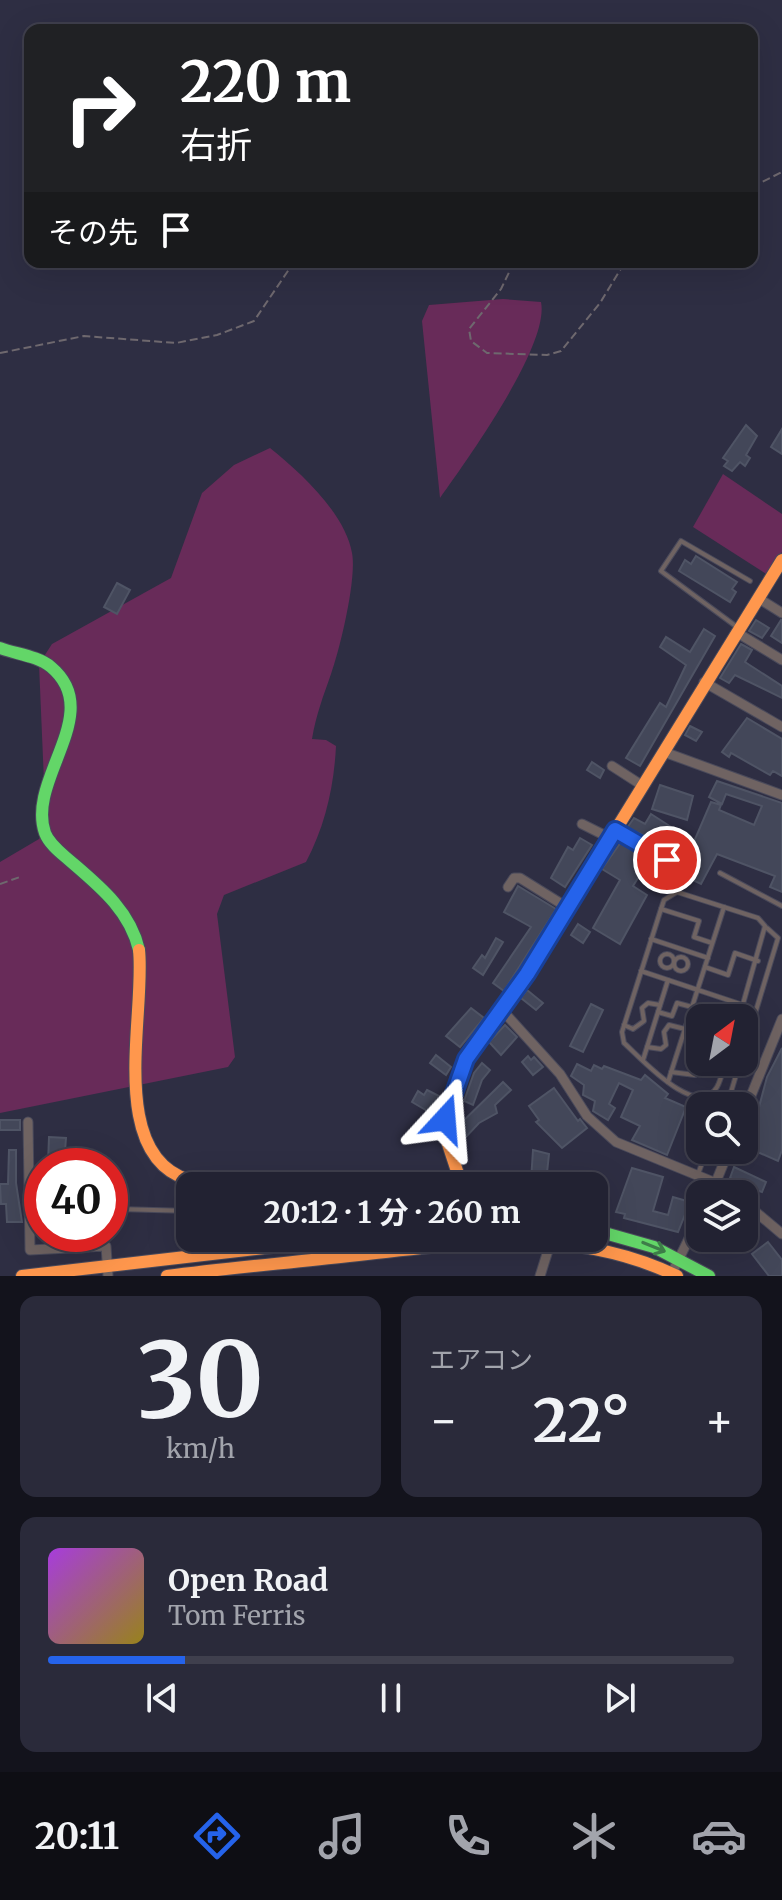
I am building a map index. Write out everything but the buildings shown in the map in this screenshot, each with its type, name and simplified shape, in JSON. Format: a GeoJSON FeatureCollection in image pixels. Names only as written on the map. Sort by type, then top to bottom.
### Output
{"type":"FeatureCollection","features":[{"type":"Feature","properties":{"kind":"main road"},"geometry":{"type":"LineString","coordinates":[[457,1172],[445,1135],[445,1119],[466,1059],[502,1010],[568,908],[704,682],[782,560]]}},
{"type":"Feature","properties":{"kind":"main road"},"geometry":{"type":"LineString","coordinates":[[0,648],[50,666],[70,695],[69,717],[60,753],[42,799],[45,836],[112,900],[139,945],[142,982],[136,1085],[138,1117],[152,1153],[165,1168],[176,1172]]}},
{"type":"Feature","properties":{"kind":"main road"},"geometry":{"type":"LineString","coordinates":[[608,1234],[642,1242],[680,1257],[709,1276]]}},
{"type":"Feature","properties":{"kind":"main road"},"geometry":{"type":"LineString","coordinates":[[22,1276],[107,1271],[222,1252]]}},
{"type":"Feature","properties":{"kind":"main road"},"geometry":{"type":"LineString","coordinates":[[167,1276],[375,1252]]}},
{"type":"Feature","properties":{"kind":"main road"},"geometry":{"type":"LineString","coordinates":[[608,1252],[674,1274]]}},
{"type":"Feature","properties":{"kind":"street"},"geometry":{"type":"LineString","coordinates":[[758,598],[782,613]]}},
{"type":"Feature","properties":{"kind":"street"},"geometry":{"type":"LineString","coordinates":[[737,630],[782,660]]}},
{"type":"Feature","properties":{"kind":"street"},"geometry":{"type":"LineString","coordinates":[[704,682],[782,727]]}},
{"type":"Feature","properties":{"kind":"street"},"geometry":{"type":"LineString","coordinates":[[664,752],[782,795]]}},
{"type":"Feature","properties":{"kind":"street"},"geometry":{"type":"LineString","coordinates":[[612,766],[643,786]]}},
{"type":"Feature","properties":{"kind":"street"},"geometry":{"type":"LineString","coordinates":[[582,824],[613,834],[667,860]]}},
{"type":"Feature","properties":{"kind":"street"},"geometry":{"type":"LineString","coordinates":[[508,887],[514,878],[520,878],[568,908]]}},
{"type":"Feature","properties":{"kind":"street"},"geometry":{"type":"LineString","coordinates":[[502,1010],[560,1074],[587,1116],[616,1142],[708,1180]]}},
{"type":"Feature","properties":{"kind":"street"},"geometry":{"type":"LineString","coordinates":[[752,1092],[782,1019]]}},
{"type":"Feature","properties":{"kind":"street"},"geometry":{"type":"LineString","coordinates":[[28,1122],[28,1148]]}},
{"type":"Feature","properties":{"kind":"street"},"geometry":{"type":"LineString","coordinates":[[758,1214],[782,1234]]}},
{"type":"Feature","properties":{"kind":"street"},"geometry":{"type":"LineString","coordinates":[[674,1274],[686,1245]]}},
{"type":"Feature","properties":{"kind":"street"},"geometry":{"type":"LineString","coordinates":[[323,1252],[324,1258]]}},
{"type":"Feature","properties":{"kind":"street"},"geometry":{"type":"LineString","coordinates":[[540,1276],[548,1252]]}},
{"type":"Feature","properties":{"kind":"street"},"geometry":{"type":"LineString","coordinates":[[181,1257],[182,1275]]}},
{"type":"Feature","properties":{"kind":"lane"},"geometry":{"type":"LineString","coordinates":[[737,630],[661,571],[681,541],[750,581]]}},
{"type":"Feature","properties":{"kind":"lane"},"geometry":{"type":"LineString","coordinates":[[720,873],[782,906]]}},
{"type":"Feature","properties":{"kind":"lane"},"geometry":{"type":"LineString","coordinates":[[686,1094],[679,1092],[624,1043],[624,1025],[664,900],[677,892],[758,918],[778,938],[758,1004]]}},
{"type":"Feature","properties":{"kind":"lane"},"geometry":{"type":"LineString","coordinates":[[693,1004],[724,907]]}},
{"type":"Feature","properties":{"kind":"lane"},"geometry":{"type":"LineString","coordinates":[[661,909],[699,921],[694,937],[712,943]]}},
{"type":"Feature","properties":{"kind":"lane"},"geometry":{"type":"LineString","coordinates":[[743,1004],[758,961],[765,926]]}},
{"type":"Feature","properties":{"kind":"lane"},"geometry":{"type":"LineString","coordinates":[[651,939],[708,958]]}},
{"type":"Feature","properties":{"kind":"lane"},"geometry":{"type":"LineString","coordinates":[[660,958],[668,953],[678,970]]}},
{"type":"Feature","properties":{"kind":"lane"},"geometry":{"type":"LineString","coordinates":[[705,967],[728,975],[735,953],[758,961]]}},
{"type":"Feature","properties":{"kind":"lane"},"geometry":{"type":"LineString","coordinates":[[646,954],[660,958],[665,968],[680,957],[688,962],[685,970],[678,970]]}},
{"type":"Feature","properties":{"kind":"lane"},"geometry":{"type":"LineString","coordinates":[[643,1060],[660,1005],[678,970]]}},
{"type":"Feature","properties":{"kind":"lane"},"geometry":{"type":"LineString","coordinates":[[641,971],[740,1004]]}},
{"type":"Feature","properties":{"kind":"lane"},"geometry":{"type":"LineString","coordinates":[[624,1025],[633,1029],[640,1026],[644,1021],[642,1008],[648,1003],[660,1005]]}},
{"type":"Feature","properties":{"kind":"lane"},"geometry":{"type":"LineString","coordinates":[[658,1012],[672,1016],[677,1003],[686,1006]]}},
{"type":"Feature","properties":{"kind":"lane"},"geometry":{"type":"LineString","coordinates":[[647,1047],[661,1049],[666,1045],[664,1032],[669,1025],[685,1029]]}},
{"type":"Feature","properties":{"kind":"lane"},"geometry":{"type":"LineString","coordinates":[[668,1082],[686,1026]]}},
{"type":"Feature","properties":{"kind":"lane"},"geometry":{"type":"LineString","coordinates":[[671,1072],[686,1074]]}},
{"type":"Feature","properties":{"kind":"lane"},"geometry":{"type":"LineString","coordinates":[[697,1176],[702,1164]]}},
{"type":"Feature","properties":{"kind":"lane"},"geometry":{"type":"LineString","coordinates":[[128,1209],[176,1211]]}},
{"type":"Feature","properties":{"kind":"path"},"geometry":{"type":"LineString","coordinates":[[758,184],[782,172]]}},
{"type":"Feature","properties":{"kind":"path"},"geometry":{"type":"LineString","coordinates":[[0,353],[84,336],[176,343],[217,335],[254,321],[290,268]]}},
{"type":"Feature","properties":{"kind":"path"},"geometry":{"type":"LineString","coordinates":[[511,268],[501,289],[469,329],[471,341],[487,353],[547,355],[561,351],[600,303],[621,268]]}},
{"type":"Feature","properties":{"kind":"path"},"geometry":{"type":"LineString","coordinates":[[0,884],[20,877]]}},
{"type":"Feature","properties":{"kind":"shaded area"},"geometry":{"type":"Polygon","coordinates":[[[503,299],[541,302],[540,321],[533,345],[504,402],[440,498],[422,321],[429,305],[503,299]]]}},
{"type":"Feature","properties":{"kind":"shaded area"},"geometry":{"type":"Polygon","coordinates":[[[270,448],[320,494],[331,509],[348,538],[353,564],[347,614],[312,739],[326,740],[336,746],[331,791],[318,834],[306,862],[224,895],[217,914],[235,1057],[228,1067],[0,1113],[0,862],[39,839],[46,829],[39,664],[52,644],[171,578],[202,493],[234,465],[270,448]]]}},
{"type":"Feature","properties":{"kind":"shaded area"},"geometry":{"type":"Polygon","coordinates":[[[723,474],[782,514],[782,552],[768,575],[693,527],[723,474]]]}},
{"type":"Feature","properties":{"kind":"traffic: fast"},"geometry":{"type":"LineString","coordinates":[[0,648],[46,663],[66,685],[71,705],[62,747],[46,791],[42,812],[45,833],[49,841],[102,889],[121,911],[139,950]]}},
{"type":"Feature","properties":{"kind":"traffic: fast"},"geometry":{"type":"LineString","coordinates":[[608,1234],[654,1247],[709,1276]]}},
{"type":"Feature","properties":{"kind":"traffic: slow"},"geometry":{"type":"LineString","coordinates":[[457,1172],[445,1135],[445,1119],[466,1059],[527,974],[782,560]]}},
{"type":"Feature","properties":{"kind":"traffic: slow"},"geometry":{"type":"LineString","coordinates":[[139,950],[136,1044],[139,1113],[147,1142],[163,1166],[176,1173]]}},
{"type":"Feature","properties":{"kind":"traffic: slow"},"geometry":{"type":"LineString","coordinates":[[167,1276],[433,1247],[515,1242],[596,1249],[677,1276]]}},
{"type":"Feature","properties":{"kind":"traffic: slow"},"geometry":{"type":"LineString","coordinates":[[22,1276],[229,1252]]}},
{"type":"Feature","properties":{"kind":"route"},"geometry":{"type":"LineString","coordinates":[[445,1119],[466,1059],[527,974],[615,830],[667,860]]}}]}
